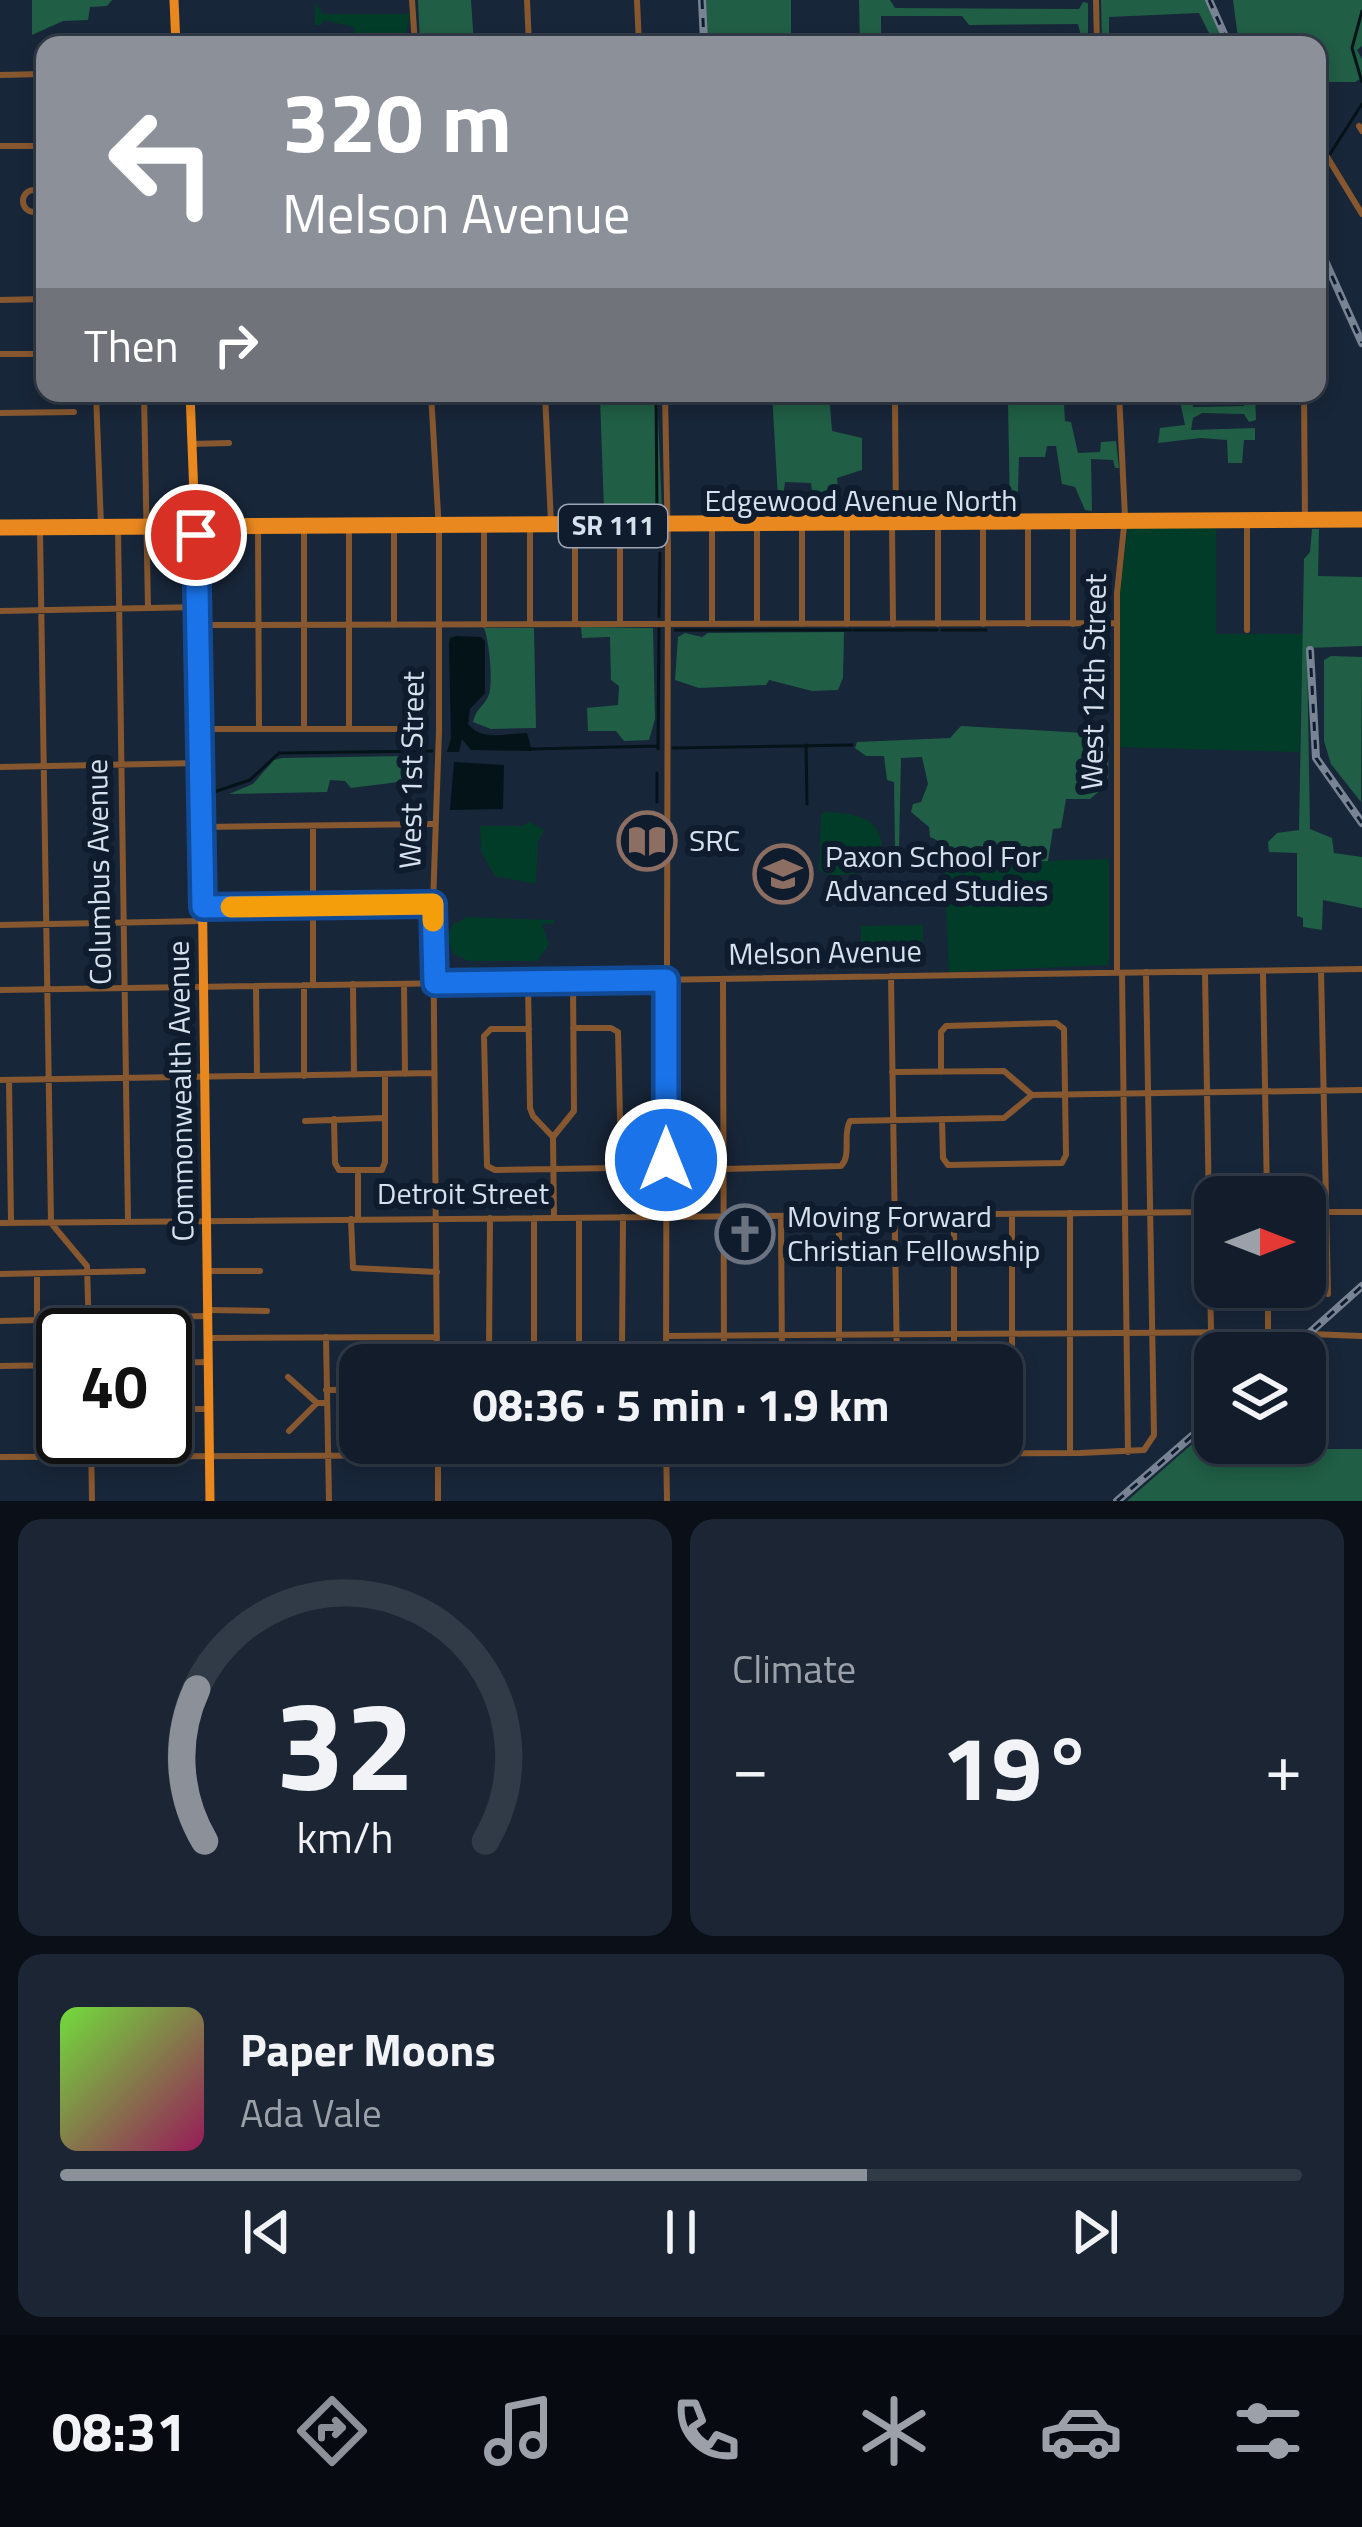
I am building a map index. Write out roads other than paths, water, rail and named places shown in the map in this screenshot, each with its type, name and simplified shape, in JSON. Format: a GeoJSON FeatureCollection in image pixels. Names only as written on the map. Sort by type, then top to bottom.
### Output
{"type":"FeatureCollection","features":[{"type":"Feature","properties":{"kind":"main road"},"geometry":{"type":"LineString","coordinates":[[174,0],[176,36]]}},
{"type":"Feature","properties":{"kind":"main road","name":"Commonwealth Avenue"},"geometry":{"type":"LineString","coordinates":[[190,402],[199,625],[210,1501]]}},
{"type":"Feature","properties":{"kind":"main road","name":"Edgewood Avenue North"},"geometry":{"type":"LineString","coordinates":[[1214,520],[1247,524],[1305,520]]}},
{"type":"Feature","properties":{"kind":"main road","name":"Edgewood Avenue North"},"geometry":{"type":"LineString","coordinates":[[0,528],[1362,520]]}},
{"type":"Feature","properties":{"kind":"street"},"geometry":{"type":"LineString","coordinates":[[412,0],[414,36]]}},
{"type":"Feature","properties":{"kind":"street"},"geometry":{"type":"LineString","coordinates":[[527,0],[529,36]]}},
{"type":"Feature","properties":{"kind":"street"},"geometry":{"type":"LineString","coordinates":[[637,0],[639,36]]}},
{"type":"Feature","properties":{"kind":"street"},"geometry":{"type":"LineString","coordinates":[[1096,0],[1097,36]]}},
{"type":"Feature","properties":{"kind":"street"},"geometry":{"type":"LineString","coordinates":[[0,74],[36,74]]}},
{"type":"Feature","properties":{"kind":"street"},"geometry":{"type":"LineString","coordinates":[[0,146],[36,146]]}},
{"type":"Feature","properties":{"kind":"street"},"geometry":{"type":"LineString","coordinates":[[1326,155],[1362,214]]}},
{"type":"Feature","properties":{"kind":"street"},"geometry":{"type":"LineString","coordinates":[[0,300],[36,298]]}},
{"type":"Feature","properties":{"kind":"street"},"geometry":{"type":"LineString","coordinates":[[0,354],[36,353]]}},
{"type":"Feature","properties":{"kind":"street"},"geometry":{"type":"LineString","coordinates":[[96,402],[101,526]]}},
{"type":"Feature","properties":{"kind":"street"},"geometry":{"type":"LineString","coordinates":[[144,402],[148,608]]}},
{"type":"Feature","properties":{"kind":"street","name":"West 1st Street"},"geometry":{"type":"LineString","coordinates":[[431,402],[440,625],[433,904],[437,1344]]}},
{"type":"Feature","properties":{"kind":"street"},"geometry":{"type":"LineString","coordinates":[[545,402],[551,523]]}},
{"type":"Feature","properties":{"kind":"street"},"geometry":{"type":"LineString","coordinates":[[665,402],[666,1344]]}},
{"type":"Feature","properties":{"kind":"street"},"geometry":{"type":"LineString","coordinates":[[892,624],[895,402]]}},
{"type":"Feature","properties":{"kind":"street","name":"West 12th Street"},"geometry":{"type":"LineString","coordinates":[[1120,402],[1124,520],[1116,623],[1128,1452]]}},
{"type":"Feature","properties":{"kind":"street"},"geometry":{"type":"LineString","coordinates":[[1304,402],[1305,520]]}},
{"type":"Feature","properties":{"kind":"street"},"geometry":{"type":"LineString","coordinates":[[0,413],[74,412]]}},
{"type":"Feature","properties":{"kind":"street"},"geometry":{"type":"LineString","coordinates":[[192,444],[229,443]]}},
{"type":"Feature","properties":{"kind":"street"},"geometry":{"type":"LineString","coordinates":[[938,521],[938,624]]}},
{"type":"Feature","properties":{"kind":"street"},"geometry":{"type":"LineString","coordinates":[[982,521],[983,624]]}},
{"type":"Feature","properties":{"kind":"street"},"geometry":{"type":"LineString","coordinates":[[1028,521],[1028,623]]}},
{"type":"Feature","properties":{"kind":"street"},"geometry":{"type":"LineString","coordinates":[[1073,521],[1073,624]]}},
{"type":"Feature","properties":{"kind":"street"},"geometry":{"type":"LineString","coordinates":[[575,522],[575,624]]}},
{"type":"Feature","properties":{"kind":"street"},"geometry":{"type":"LineString","coordinates":[[620,522],[620,624]]}},
{"type":"Feature","properties":{"kind":"street"},"geometry":{"type":"LineString","coordinates":[[712,522],[712,624]]}},
{"type":"Feature","properties":{"kind":"street"},"geometry":{"type":"LineString","coordinates":[[757,522],[757,624]]}},
{"type":"Feature","properties":{"kind":"street"},"geometry":{"type":"LineString","coordinates":[[802,522],[802,624]]}},
{"type":"Feature","properties":{"kind":"street"},"geometry":{"type":"LineString","coordinates":[[847,522],[847,624]]}},
{"type":"Feature","properties":{"kind":"street"},"geometry":{"type":"LineString","coordinates":[[394,523],[394,625]]}},
{"type":"Feature","properties":{"kind":"street"},"geometry":{"type":"LineString","coordinates":[[484,523],[484,625]]}},
{"type":"Feature","properties":{"kind":"street"},"geometry":{"type":"LineString","coordinates":[[530,523],[530,624]]}},
{"type":"Feature","properties":{"kind":"street"},"geometry":{"type":"LineString","coordinates":[[258,524],[259,729]]}},
{"type":"Feature","properties":{"kind":"street"},"geometry":{"type":"LineString","coordinates":[[304,524],[304,729]]}},
{"type":"Feature","properties":{"kind":"street"},"geometry":{"type":"LineString","coordinates":[[349,524],[349,729]]}},
{"type":"Feature","properties":{"kind":"street"},"geometry":{"type":"LineString","coordinates":[[1247,524],[1247,630]]}},
{"type":"Feature","properties":{"kind":"street","name":"Columbus Avenue"},"geometry":{"type":"LineString","coordinates":[[118,526],[128,1221]]}},
{"type":"Feature","properties":{"kind":"street"},"geometry":{"type":"LineString","coordinates":[[40,527],[51,1223],[83,1257],[89,1308]]}},
{"type":"Feature","properties":{"kind":"street"},"geometry":{"type":"LineString","coordinates":[[0,611],[198,607]]}},
{"type":"Feature","properties":{"kind":"street"},"geometry":{"type":"LineString","coordinates":[[199,625],[1116,623]]}},
{"type":"Feature","properties":{"kind":"street"},"geometry":{"type":"LineString","coordinates":[[200,729],[402,728]]}},
{"type":"Feature","properties":{"kind":"street"},"geometry":{"type":"LineString","coordinates":[[0,767],[201,764]]}},
{"type":"Feature","properties":{"kind":"street"},"geometry":{"type":"LineString","coordinates":[[202,827],[434,824]]}},
{"type":"Feature","properties":{"kind":"street"},"geometry":{"type":"LineString","coordinates":[[304,1076],[313,825]]}},
{"type":"Feature","properties":{"kind":"street"},"geometry":{"type":"LineString","coordinates":[[203,907],[433,904]]}},
{"type":"Feature","properties":{"kind":"street"},"geometry":{"type":"LineString","coordinates":[[0,925],[203,921]]}},
{"type":"Feature","properties":{"kind":"street","name":"Melson Avenue"},"geometry":{"type":"LineString","coordinates":[[0,990],[891,976],[950,970],[1362,969]]}},
{"type":"Feature","properties":{"kind":"street"},"geometry":{"type":"LineString","coordinates":[[1321,970],[1325,1176]]}},
{"type":"Feature","properties":{"kind":"street"},"geometry":{"type":"LineString","coordinates":[[1263,971],[1266,1176]]}},
{"type":"Feature","properties":{"kind":"street"},"geometry":{"type":"LineString","coordinates":[[1023,1453],[1128,1452],[1144,1450],[1152,1443],[1146,972]]}},
{"type":"Feature","properties":{"kind":"street"},"geometry":{"type":"LineString","coordinates":[[1204,972],[1210,1176]]}},
{"type":"Feature","properties":{"kind":"street"},"geometry":{"type":"LineString","coordinates":[[891,976],[896,1344]]}},
{"type":"Feature","properties":{"kind":"street"},"geometry":{"type":"LineString","coordinates":[[723,979],[724,1344]]}},
{"type":"Feature","properties":{"kind":"street"},"geometry":{"type":"LineString","coordinates":[[553,1137],[574,1114],[573,981]]}},
{"type":"Feature","properties":{"kind":"street"},"geometry":{"type":"LineString","coordinates":[[528,982],[531,1112],[553,1137],[554,1218]]}},
{"type":"Feature","properties":{"kind":"street"},"geometry":{"type":"LineString","coordinates":[[353,984],[355,1075]]}},
{"type":"Feature","properties":{"kind":"street"},"geometry":{"type":"LineString","coordinates":[[404,984],[405,1074]]}},
{"type":"Feature","properties":{"kind":"street"},"geometry":{"type":"LineString","coordinates":[[256,986],[257,1076]]}},
{"type":"Feature","properties":{"kind":"street"},"geometry":{"type":"LineString","coordinates":[[941,1072],[944,1027],[1062,1026],[1064,1161],[946,1163],[942,1119]]}},
{"type":"Feature","properties":{"kind":"street"},"geometry":{"type":"LineString","coordinates":[[529,1029],[491,1029],[484,1036],[489,1168],[619,1165],[618,1032],[573,1028]]}},
{"type":"Feature","properties":{"kind":"street"},"geometry":{"type":"LineString","coordinates":[[892,1072],[1007,1072],[1032,1095]]}},
{"type":"Feature","properties":{"kind":"street"},"geometry":{"type":"LineString","coordinates":[[11,1223],[4,1080],[436,1073]]}},
{"type":"Feature","properties":{"kind":"street"},"geometry":{"type":"LineString","coordinates":[[334,1119],[338,1170],[377,1173],[384,1168],[385,1074]]}},
{"type":"Feature","properties":{"kind":"street"},"geometry":{"type":"LineString","coordinates":[[724,1168],[841,1166],[846,1160],[848,1123],[1008,1117],[1032,1095],[1362,1090]]}},
{"type":"Feature","properties":{"kind":"street"},"geometry":{"type":"LineString","coordinates":[[305,1121],[385,1118]]}},
{"type":"Feature","properties":{"kind":"street"},"geometry":{"type":"LineString","coordinates":[[358,1173],[355,1270],[437,1272]]}},
{"type":"Feature","properties":{"kind":"street","name":"Detroit Street"},"geometry":{"type":"LineString","coordinates":[[0,1223],[1194,1212]]}},
{"type":"Feature","properties":{"kind":"street"},"geometry":{"type":"LineString","coordinates":[[1328,1294],[1326,1212],[1362,1212]]}},
{"type":"Feature","properties":{"kind":"street"},"geometry":{"type":"LineString","coordinates":[[954,1214],[955,1344]]}},
{"type":"Feature","properties":{"kind":"street"},"geometry":{"type":"LineString","coordinates":[[1012,1214],[1012,1344]]}},
{"type":"Feature","properties":{"kind":"street"},"geometry":{"type":"LineString","coordinates":[[1070,1214],[1070,1453]]}},
{"type":"Feature","properties":{"kind":"street"},"geometry":{"type":"LineString","coordinates":[[838,1344],[839,1215]]}},
{"type":"Feature","properties":{"kind":"street"},"geometry":{"type":"LineString","coordinates":[[781,1216],[782,1344]]}},
{"type":"Feature","properties":{"kind":"street"},"geometry":{"type":"LineString","coordinates":[[579,1217],[579,1344]]}},
{"type":"Feature","properties":{"kind":"street"},"geometry":{"type":"LineString","coordinates":[[622,1217],[622,1344]]}},
{"type":"Feature","properties":{"kind":"street"},"geometry":{"type":"LineString","coordinates":[[489,1344],[490,1218]]}},
{"type":"Feature","properties":{"kind":"street"},"geometry":{"type":"LineString","coordinates":[[534,1218],[534,1344]]}},
{"type":"Feature","properties":{"kind":"street"},"geometry":{"type":"LineString","coordinates":[[0,1274],[143,1271]]}},
{"type":"Feature","properties":{"kind":"street"},"geometry":{"type":"LineString","coordinates":[[208,1271],[260,1271]]}},
{"type":"Feature","properties":{"kind":"street"},"geometry":{"type":"LineString","coordinates":[[37,1274],[38,1308]]}},
{"type":"Feature","properties":{"kind":"street"},"geometry":{"type":"LineString","coordinates":[[1210,1308],[1210,1332]]}},
{"type":"Feature","properties":{"kind":"street"},"geometry":{"type":"LineString","coordinates":[[1268,1308],[1268,1332]]}},
{"type":"Feature","properties":{"kind":"street"},"geometry":{"type":"LineString","coordinates":[[192,1314],[267,1311]]}},
{"type":"Feature","properties":{"kind":"street"},"geometry":{"type":"LineString","coordinates":[[0,1321],[36,1320]]}},
{"type":"Feature","properties":{"kind":"street"},"geometry":{"type":"LineString","coordinates":[[666,1336],[1194,1332]]}},
{"type":"Feature","properties":{"kind":"street"},"geometry":{"type":"LineString","coordinates":[[1326,1334],[1362,1336]]}},
{"type":"Feature","properties":{"kind":"street"},"geometry":{"type":"LineString","coordinates":[[209,1338],[437,1336]]}},
{"type":"Feature","properties":{"kind":"street"},"geometry":{"type":"LineString","coordinates":[[289,1431],[321,1403],[326,1390],[326,1337]]}},
{"type":"Feature","properties":{"kind":"street"},"geometry":{"type":"LineString","coordinates":[[192,1362],[209,1362]]}},
{"type":"Feature","properties":{"kind":"street"},"geometry":{"type":"LineString","coordinates":[[0,1366],[36,1365]]}},
{"type":"Feature","properties":{"kind":"street"},"geometry":{"type":"LineString","coordinates":[[289,1377],[321,1403],[329,1501]]}},
{"type":"Feature","properties":{"kind":"street"},"geometry":{"type":"LineString","coordinates":[[326,1390],[339,1390]]}},
{"type":"Feature","properties":{"kind":"street"},"geometry":{"type":"LineString","coordinates":[[192,1408],[210,1409]]}},
{"type":"Feature","properties":{"kind":"street"},"geometry":{"type":"LineString","coordinates":[[192,1455],[339,1455]]}},
{"type":"Feature","properties":{"kind":"street"},"geometry":{"type":"LineString","coordinates":[[0,1457],[36,1457]]}},
{"type":"Feature","properties":{"kind":"street"},"geometry":{"type":"LineString","coordinates":[[91,1464],[92,1501]]}},
{"type":"Feature","properties":{"kind":"street"},"geometry":{"type":"LineString","coordinates":[[438,1464],[438,1501]]}},
{"type":"Feature","properties":{"kind":"street"},"geometry":{"type":"LineString","coordinates":[[667,1464],[667,1501]]}},
{"type":"Feature","properties":{"kind":"waterway"},"geometry":{"type":"LineString","coordinates":[[1362,11],[1352,48],[1362,82]]}},
{"type":"Feature","properties":{"kind":"waterway"},"geometry":{"type":"LineString","coordinates":[[1330,154],[1362,104]]}},
{"type":"Feature","properties":{"kind":"waterway"},"geometry":{"type":"LineString","coordinates":[[656,402],[657,511]]}},
{"type":"Feature","properties":{"kind":"waterway"},"geometry":{"type":"LineString","coordinates":[[659,534],[659,548]]}},
{"type":"Feature","properties":{"kind":"waterway"},"geometry":{"type":"LineString","coordinates":[[659,617],[660,553]]}},
{"type":"Feature","properties":{"kind":"waterway"},"geometry":{"type":"LineString","coordinates":[[658,749],[659,629]]}},
{"type":"Feature","properties":{"kind":"waterway"},"geometry":{"type":"LineString","coordinates":[[675,630],[851,630]]}},
{"type":"Feature","properties":{"kind":"waterway"},"geometry":{"type":"LineString","coordinates":[[854,630],[937,630]]}},
{"type":"Feature","properties":{"kind":"waterway"},"geometry":{"type":"LineString","coordinates":[[942,630],[986,630]]}},
{"type":"Feature","properties":{"kind":"waterway"},"geometry":{"type":"LineString","coordinates":[[1079,630],[1107,630]]}},
{"type":"Feature","properties":{"kind":"waterway"},"geometry":{"type":"LineString","coordinates":[[806,745],[807,804]]}},
{"type":"Feature","properties":{"kind":"waterway"},"geometry":{"type":"LineString","coordinates":[[673,748],[852,745]]}},
{"type":"Feature","properties":{"kind":"waterway"},"geometry":{"type":"LineString","coordinates":[[532,749],[658,746]]}},
{"type":"Feature","properties":{"kind":"waterway"},"geometry":{"type":"LineString","coordinates":[[208,794],[250,780],[279,753],[432,751]]}},
{"type":"Feature","properties":{"kind":"waterway"},"geometry":{"type":"LineString","coordinates":[[657,773],[657,802]]}},
{"type":"Feature","properties":{"kind":"railway"},"geometry":{"type":"LineString","coordinates":[[702,0],[704,36]]}},
{"type":"Feature","properties":{"kind":"railway"},"geometry":{"type":"LineString","coordinates":[[1209,0],[1225,36]]}},
{"type":"Feature","properties":{"kind":"railway"},"geometry":{"type":"LineString","coordinates":[[1326,263],[1362,343]]}},
{"type":"Feature","properties":{"kind":"railway"},"geometry":{"type":"LineString","coordinates":[[1310,650],[1316,758],[1362,823]]}},
{"type":"Feature","properties":{"kind":"railway"},"geometry":{"type":"LineString","coordinates":[[1311,1332],[1362,1286]]}},
{"type":"Feature","properties":{"kind":"railway"},"geometry":{"type":"LineString","coordinates":[[1117,1501],[1194,1434]]}},
{"type":"Feature","properties":{"kind":"place","name":"SRC"},"geometry":{"type":"Point","coordinates":[647,841]}},
{"type":"Feature","properties":{"kind":"place","name":"Paxon School For Advanced Studies"},"geometry":{"type":"Point","coordinates":[783,874]}},
{"type":"Feature","properties":{"kind":"place","name":"Moving Forward Christian Fellowship"},"geometry":{"type":"Point","coordinates":[745,1234]}}]}
